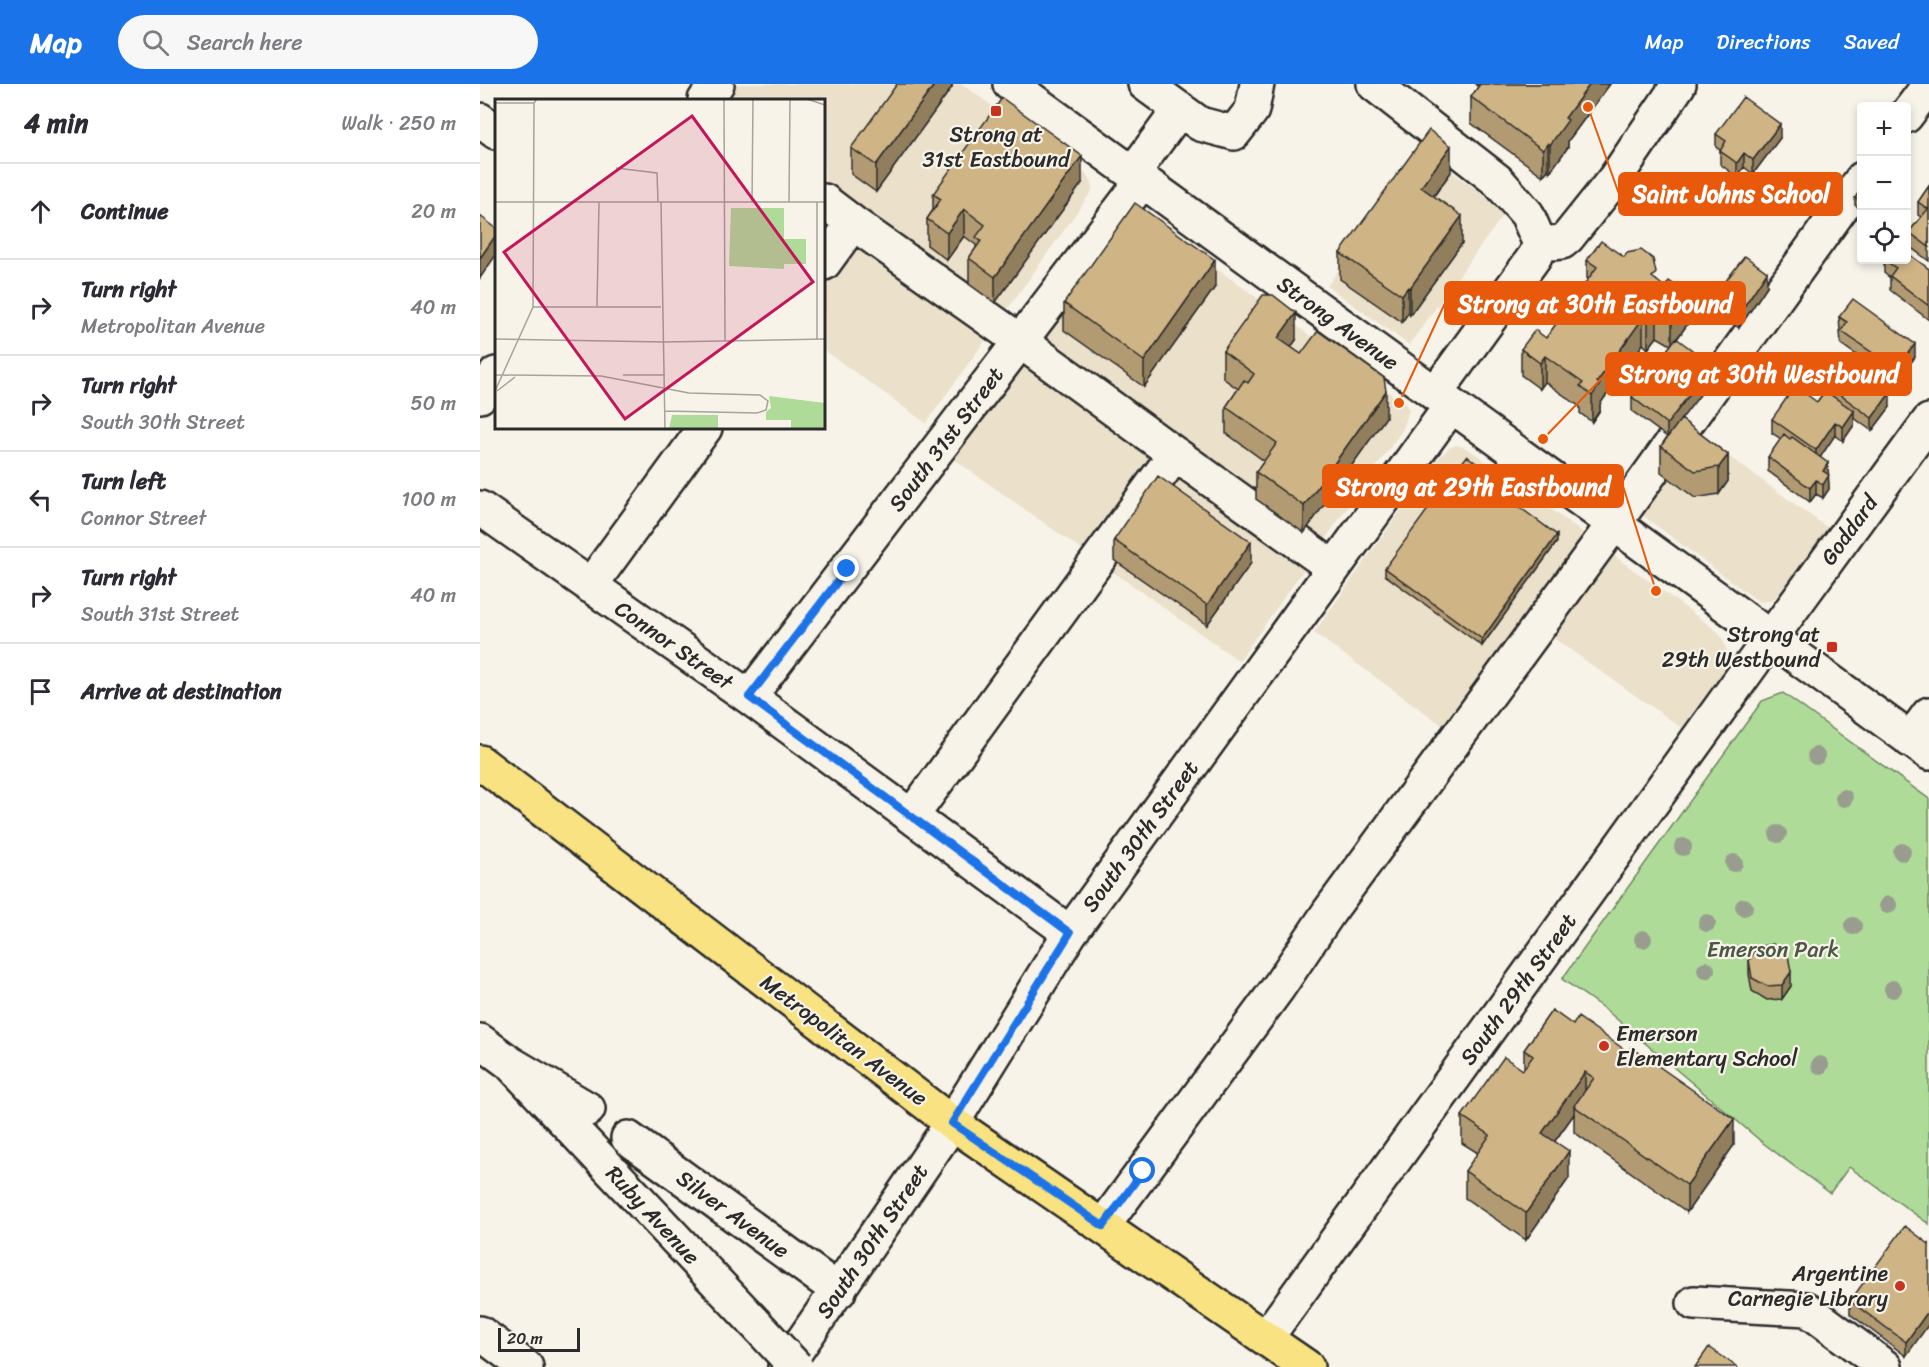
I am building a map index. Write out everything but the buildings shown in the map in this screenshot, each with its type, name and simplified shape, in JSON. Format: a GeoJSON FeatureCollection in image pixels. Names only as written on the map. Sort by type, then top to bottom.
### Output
{"type":"FeatureCollection","features":[{"type":"Feature","properties":{"kind":"main road","name":"Metropolitan Avenue"},"geometry":{"type":"LineString","coordinates":[[480,762],[952,1123],[1307,1367]]}},
{"type":"Feature","properties":{"kind":"street"},"geometry":{"type":"LineString","coordinates":[[706,99],[717,84]]}},
{"type":"Feature","properties":{"kind":"street","name":"Strong Avenue"},"geometry":{"type":"LineString","coordinates":[[1010,84],[1770,639],[1923,736]]}},
{"type":"Feature","properties":{"kind":"street"},"geometry":{"type":"LineString","coordinates":[[1145,84],[1200,124],[1234,133],[1252,110],[1257,84]]}},
{"type":"Feature","properties":{"kind":"street"},"geometry":{"type":"LineString","coordinates":[[1374,84],[1498,181],[1527,214],[1540,244],[1562,242],[1568,237],[1616,177],[1679,84]]}},
{"type":"Feature","properties":{"kind":"street"},"geometry":{"type":"LineString","coordinates":[[1911,109],[1929,85]]}},
{"type":"Feature","properties":{"kind":"street","name":"South 31st Street"},"geometry":{"type":"LineString","coordinates":[[749,697],[1020,341],[1138,177],[1180,110]]}},
{"type":"Feature","properties":{"kind":"street"},"geometry":{"type":"LineString","coordinates":[[480,120],[495,131]]}},
{"type":"Feature","properties":{"kind":"street"},"geometry":{"type":"LineString","coordinates":[[1103,1226],[1278,988],[1329,912],[1613,525],[1857,186]]}},
{"type":"Feature","properties":{"kind":"street"},"geometry":{"type":"LineString","coordinates":[[825,202],[1334,568]]}},
{"type":"Feature","properties":{"kind":"street"},"geometry":{"type":"LineString","coordinates":[[825,262],[853,223]]}},
{"type":"Feature","properties":{"kind":"street","name":"South 30th Street"},"geometry":{"type":"LineString","coordinates":[[785,1367],[952,1123],[1070,933],[1334,568],[1535,256],[1540,244]]}},
{"type":"Feature","properties":{"kind":"street"},"geometry":{"type":"LineString","coordinates":[[480,396],[495,375]]}},
{"type":"Feature","properties":{"kind":"street","name":"Goddard"},"geometry":{"type":"LineString","coordinates":[[1770,639],[1929,421]]}},
{"type":"Feature","properties":{"kind":"street"},"geometry":{"type":"LineString","coordinates":[[590,586],[704,429]]}},
{"type":"Feature","properties":{"kind":"street"},"geometry":{"type":"LineString","coordinates":[[911,817],[1175,454]]}},
{"type":"Feature","properties":{"kind":"street","name":"Connor Street"},"geometry":{"type":"LineString","coordinates":[[480,508],[749,697],[1070,933]]}},
{"type":"Feature","properties":{"kind":"street","name":"South 29th Street"},"geometry":{"type":"LineString","coordinates":[[1266,1338],[1770,639]]}},
{"type":"Feature","properties":{"kind":"street"},"geometry":{"type":"LineString","coordinates":[[480,1041],[510,1063],[588,1109]]}},
{"type":"Feature","properties":{"kind":"street","name":"Ruby Avenue"},"geometry":{"type":"LineString","coordinates":[[510,1063],[796,1367]]}},
{"type":"Feature","properties":{"kind":"street","name":"Silver Avenue"},"geometry":{"type":"LineString","coordinates":[[628,1138],[839,1291]]}},
{"type":"Feature","properties":{"kind":"street"},"geometry":{"type":"LineString","coordinates":[[1694,1303],[1806,1309],[1885,1367]]}},
{"type":"Feature","properties":{"kind":"street"},"geometry":{"type":"LineString","coordinates":[[480,1333],[526,1367]]}},
{"type":"Feature","properties":{"kind":"shaded area"},"geometry":{"type":"Polygon","coordinates":[[[737,84],[962,84],[1087,175],[1092,183],[1092,191],[926,423],[825,351],[825,99],[726,99],[737,84]]]}},
{"type":"Feature","properties":{"kind":"shaded area"},"geometry":{"type":"Polygon","coordinates":[[[1424,152],[1506,211],[1409,345],[1327,286],[1424,152]]]}},
{"type":"Feature","properties":{"kind":"shaded area"},"geometry":{"type":"Polygon","coordinates":[[[1145,217],[1405,404],[1409,410],[1403,429],[1239,661],[951,457],[1120,219],[1145,217]]]}},
{"type":"Feature","properties":{"kind":"shaded area"},"geometry":{"type":"Polygon","coordinates":[[[1691,429],[1829,529],[1777,596],[1770,601],[1759,602],[1642,515],[1638,508],[1691,429]]]}},
{"type":"Feature","properties":{"kind":"shaded area"},"geometry":{"type":"Polygon","coordinates":[[[1457,445],[1470,450],[1717,631],[1723,640],[1729,659],[1725,671],[1682,728],[1542,630],[1463,740],[1314,633],[1435,462],[1449,448],[1457,445]]]}},
{"type":"Feature","properties":{"kind":"green space","name":"Emerson Park"},"geometry":{"type":"Polygon","coordinates":[[[1783,693],[1929,799],[1929,1224],[1849,1167],[1830,1193],[1763,1143],[1606,1010],[1562,979],[1762,701],[1783,693]]]}},
{"type":"Feature","properties":{"kind":"place","name":"Saint Johns School"},"geometry":{"type":"Point","coordinates":[1588,107]}},
{"type":"Feature","properties":{"kind":"place","name":"Strong at 31st Eastbound"},"geometry":{"type":"Point","coordinates":[996,111]}},
{"type":"Feature","properties":{"kind":"place","name":"Strong at 30th Eastbound"},"geometry":{"type":"Point","coordinates":[1399,403]}},
{"type":"Feature","properties":{"kind":"place","name":"Strong at 30th Westbound"},"geometry":{"type":"Point","coordinates":[1543,439]}},
{"type":"Feature","properties":{"kind":"place","name":"Strong at 29th Eastbound"},"geometry":{"type":"Point","coordinates":[1656,591]}},
{"type":"Feature","properties":{"kind":"place","name":"Strong at 29th Westbound"},"geometry":{"type":"Point","coordinates":[1832,647]}},
{"type":"Feature","properties":{"kind":"place","name":"Emerson Elementary School"},"geometry":{"type":"Point","coordinates":[1604,1046]}},
{"type":"Feature","properties":{"kind":"place","name":"Argentine Carnegie Library"},"geometry":{"type":"Point","coordinates":[1900,1286]}},
{"type":"Feature","properties":{"kind":"route"},"geometry":{"type":"LineString","coordinates":[[847,569],[749,697],[1070,933],[952,1123],[1103,1226],[1143,1171]]}}]}
